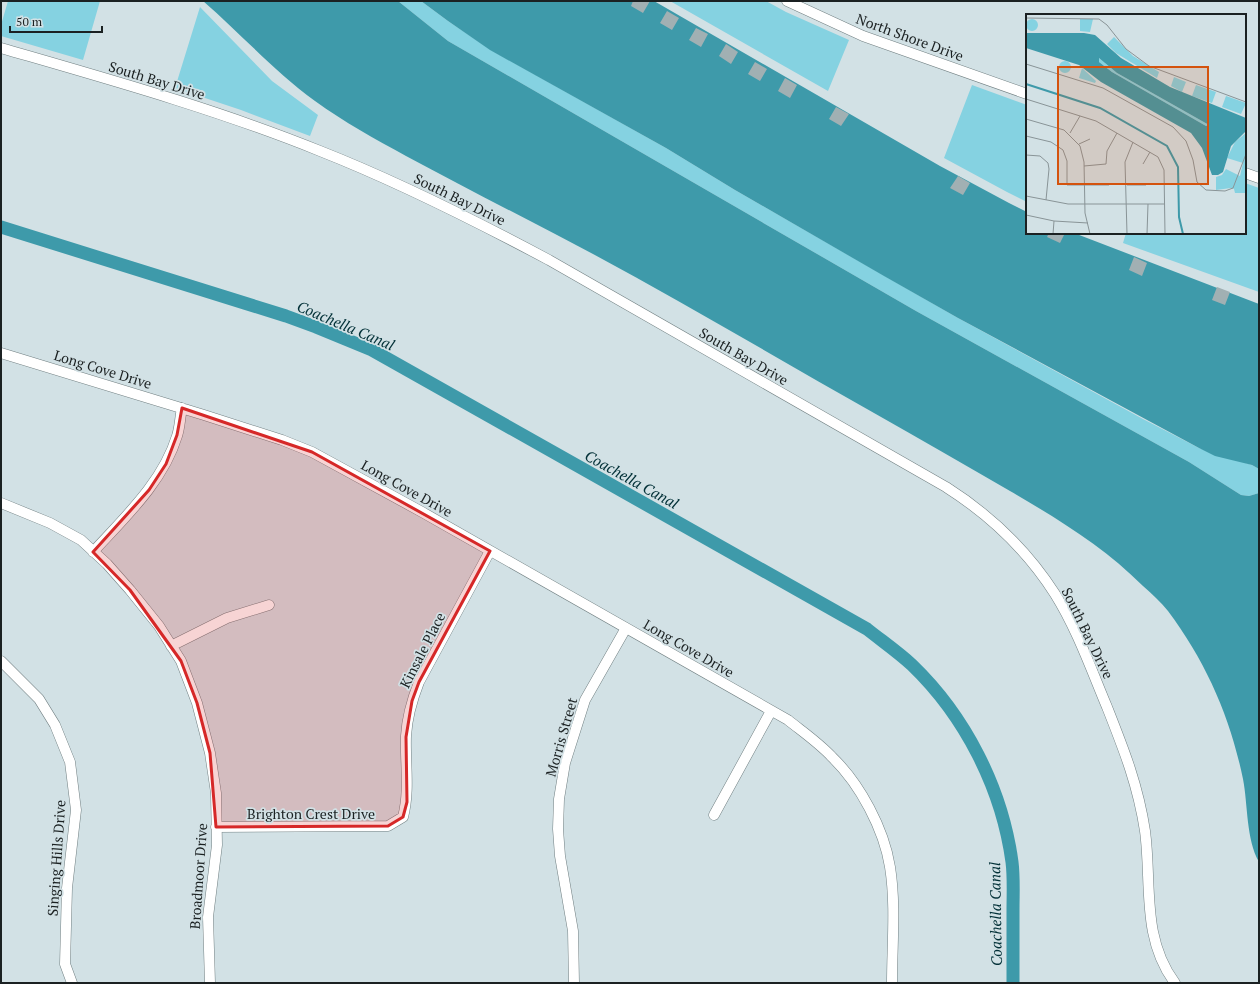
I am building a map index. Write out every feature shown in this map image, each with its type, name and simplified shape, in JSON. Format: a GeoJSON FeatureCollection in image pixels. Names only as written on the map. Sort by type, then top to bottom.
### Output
{"type":"FeatureCollection","features":[{"type":"Feature","properties":{"kind":"street","name":"North Shore Drive"},"geometry":{"type":"LineString","coordinates":[[786,1],[863,36],[1026,94]]}},
{"type":"Feature","properties":{"kind":"street","name":"South Bay Drive"},"geometry":{"type":"LineString","coordinates":[[1,48],[174,98],[320,151],[409,189],[549,260],[946,487],[983,513],[1021,548],[1039,570],[1056,595],[1083,648],[1127,759],[1134,781],[1140,803],[1148,853],[1149,910],[1152,927],[1163,962],[1176,983]]}},
{"type":"Feature","properties":{"kind":"street"},"geometry":{"type":"LineString","coordinates":[[1246,173],[1259,178]]}},
{"type":"Feature","properties":{"kind":"street","name":"Long Cove Drive"},"geometry":{"type":"LineString","coordinates":[[1,352],[282,440],[312,452],[788,720],[833,758],[853,782],[870,810],[883,839],[890,866],[892,899],[892,983]]}},
{"type":"Feature","properties":{"kind":"street"},"geometry":{"type":"LineString","coordinates":[[93,552],[149,490],[166,464],[177,435],[182,408]]}},
{"type":"Feature","properties":{"kind":"street","name":"Broadmoor Drive"},"geometry":{"type":"LineString","coordinates":[[1,503],[50,523],[81,540],[107,564],[130,590],[159,626],[181,661],[197,703],[210,753],[216,793],[217,845],[208,917],[210,983]]}},
{"type":"Feature","properties":{"kind":"street","name":"Kinsale Place"},"geometry":{"type":"LineString","coordinates":[[403,817],[407,802],[406,737],[412,701],[419,682],[490,551]]}},
{"type":"Feature","properties":{"kind":"street"},"geometry":{"type":"LineString","coordinates":[[171,646],[227,618],[269,605]]}},
{"type":"Feature","properties":{"kind":"street","name":"Morris Street"},"geometry":{"type":"LineString","coordinates":[[574,983],[573,931],[560,856],[558,829],[559,799],[565,763],[585,700],[626,628]]}},
{"type":"Feature","properties":{"kind":"street","name":"Singing Hills Drive"},"geometry":{"type":"LineString","coordinates":[[1,661],[39,699],[55,726],[70,762],[76,810],[67,888],[65,964],[72,983]]}},
{"type":"Feature","properties":{"kind":"street"},"geometry":{"type":"LineString","coordinates":[[714,815],[771,710]]}},
{"type":"Feature","properties":{"kind":"street","name":"Brighton Crest Drive"},"geometry":{"type":"LineString","coordinates":[[216,827],[388,826],[403,817]]}},
{"type":"Feature","properties":{"kind":"highlighted area"},"geometry":{"type":"Polygon","coordinates":[[[182,408],[312,452],[490,551],[419,682],[412,701],[406,737],[407,802],[403,817],[388,826],[216,827],[210,753],[197,703],[181,661],[130,590],[93,552],[149,490],[166,464],[177,435],[182,408]]]}},
{"type":"Feature","properties":{"kind":"shaded area"},"geometry":{"type":"Polygon","coordinates":[[[8,1],[100,1],[83,60],[1,36],[1,25],[8,1]]]}},
{"type":"Feature","properties":{"kind":"shaded area"},"geometry":{"type":"Polygon","coordinates":[[[203,1],[398,1],[448,41],[916,311],[1189,462],[1241,495],[1249,496],[1259,493],[1259,862],[1252,843],[1248,822],[1245,789],[1238,756],[1224,712],[1215,690],[1182,630],[1165,608],[1153,595],[1113,559],[1080,534],[1028,502],[717,323],[597,256],[425,166],[348,123],[326,109],[300,89],[203,1]]]}},
{"type":"Feature","properties":{"kind":"shaded area"},"geometry":{"type":"Polygon","coordinates":[[[398,1],[421,1],[491,50],[666,148],[735,190],[958,318],[1143,419],[1199,448],[1252,465],[1259,469],[1259,493],[1249,496],[1241,495],[1189,462],[916,311],[448,41],[398,1]]]}},
{"type":"Feature","properties":{"kind":"shaded area"},"geometry":{"type":"Polygon","coordinates":[[[421,1],[654,1],[940,166],[1026,212],[1026,234],[1077,234],[1259,304],[1259,469],[1252,465],[1215,456],[1199,448],[958,318],[735,190],[666,148],[490,50],[421,1]]]}},
{"type":"Feature","properties":{"kind":"shaded area"},"geometry":{"type":"Polygon","coordinates":[[[670,1],[766,1],[786,12],[849,40],[828,91],[670,1]]]}},
{"type":"Feature","properties":{"kind":"shaded area"},"geometry":{"type":"Polygon","coordinates":[[[200,7],[272,81],[318,115],[310,136],[241,110],[175,88],[200,7]]]}},
{"type":"Feature","properties":{"kind":"shaded area"},"geometry":{"type":"Polygon","coordinates":[[[972,85],[1026,105],[1026,202],[944,158],[972,85]]]}},
{"type":"Feature","properties":{"kind":"shaded area"},"geometry":{"type":"Polygon","coordinates":[[[1246,183],[1259,188],[1259,292],[1123,243],[1126,234],[1246,234],[1246,183]]]}},
{"type":"Feature","properties":{"kind":"building"},"geometry":{"type":"Polygon","coordinates":[[[633,1],[650,1],[643,13],[631,6],[633,1]]]}},
{"type":"Feature","properties":{"kind":"building"},"geometry":{"type":"Polygon","coordinates":[[[667,11],[679,18],[672,30],[660,23],[667,11]]]}},
{"type":"Feature","properties":{"kind":"building"},"geometry":{"type":"Polygon","coordinates":[[[696,28],[708,34],[701,47],[689,40],[696,28]]]}},
{"type":"Feature","properties":{"kind":"building"},"geometry":{"type":"Polygon","coordinates":[[[726,44],[738,52],[731,64],[719,56],[726,44]]]}},
{"type":"Feature","properties":{"kind":"building"},"geometry":{"type":"Polygon","coordinates":[[[755,62],[767,69],[760,81],[748,74],[755,62]]]}},
{"type":"Feature","properties":{"kind":"building"},"geometry":{"type":"Polygon","coordinates":[[[785,78],[797,85],[790,98],[778,91],[785,78]]]}},
{"type":"Feature","properties":{"kind":"building"},"geometry":{"type":"Polygon","coordinates":[[[836,107],[849,114],[841,126],[829,119],[836,107]]]}},
{"type":"Feature","properties":{"kind":"building"},"geometry":{"type":"Polygon","coordinates":[[[958,176],[970,183],[963,195],[950,188],[958,176]]]}},
{"type":"Feature","properties":{"kind":"building"},"geometry":{"type":"Polygon","coordinates":[[[1048,234],[1064,234],[1060,243],[1047,237],[1048,234]]]}},
{"type":"Feature","properties":{"kind":"building"},"geometry":{"type":"Polygon","coordinates":[[[1134,257],[1147,263],[1142,276],[1129,270],[1134,257]]]}},
{"type":"Feature","properties":{"kind":"building"},"geometry":{"type":"Polygon","coordinates":[[[1217,287],[1230,292],[1225,305],[1212,300],[1217,287]]]}},
{"type":"Feature","properties":{"kind":"waterway","name":"Coachella Canal"},"geometry":{"type":"LineString","coordinates":[[1,227],[286,316],[372,350],[867,629],[907,660],[931,685],[949,707],[978,755],[990,781],[1000,807],[1012,862],[1013,983]]}}]}
